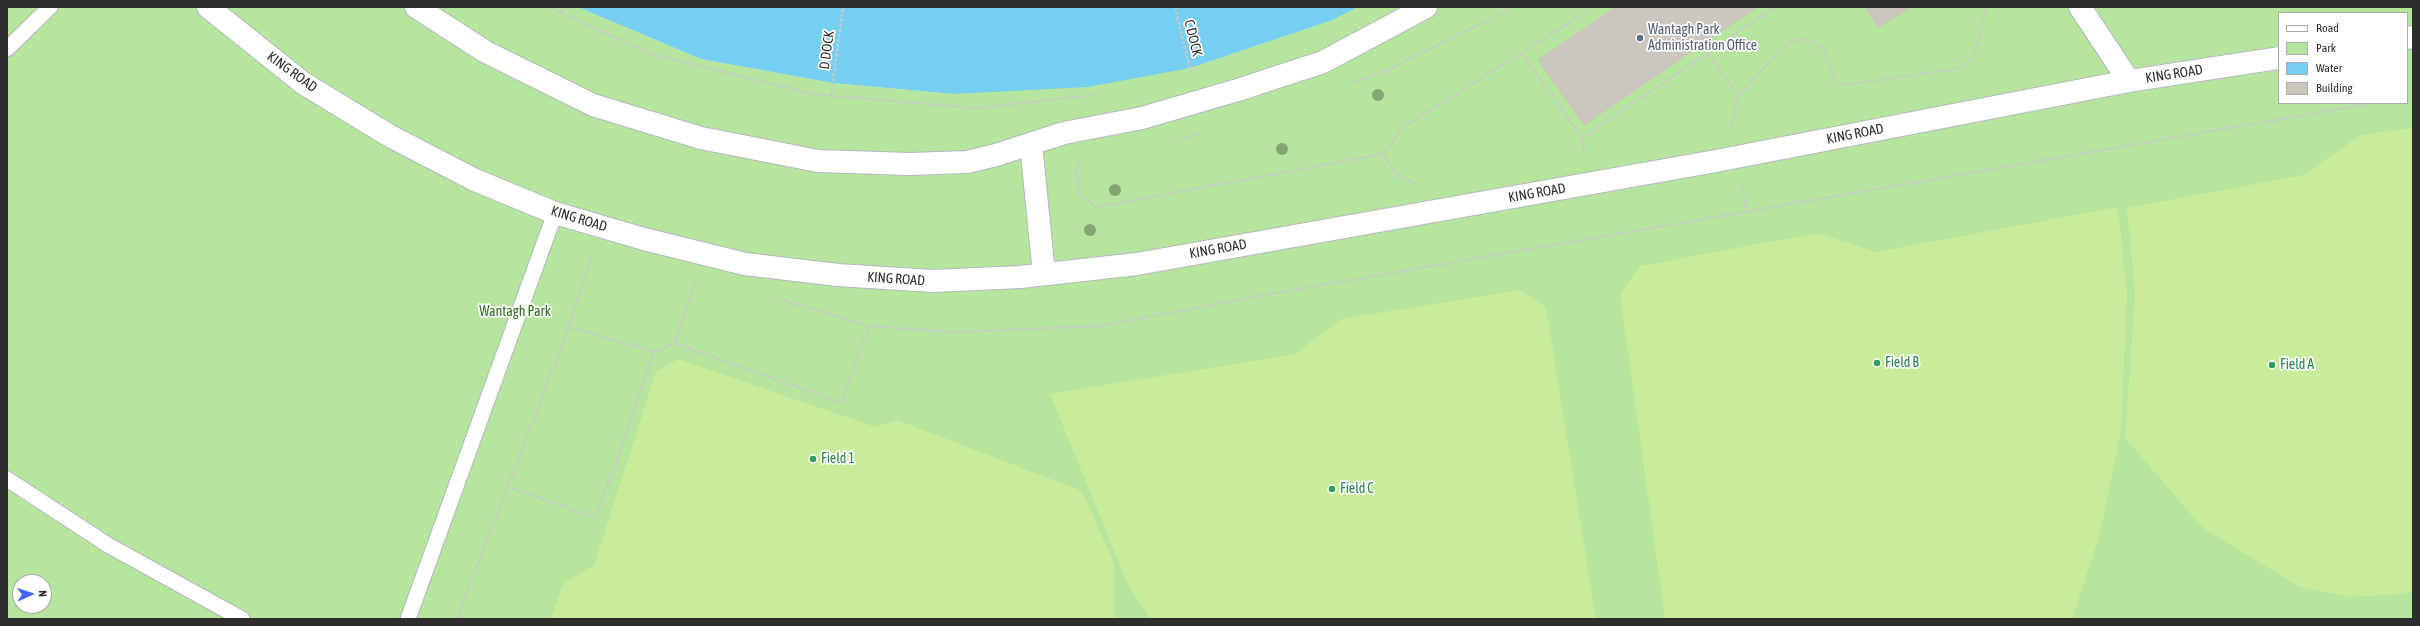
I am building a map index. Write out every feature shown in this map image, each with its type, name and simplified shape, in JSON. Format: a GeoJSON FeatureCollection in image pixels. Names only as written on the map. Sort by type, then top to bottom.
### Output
{"type":"FeatureCollection","features":[{"type":"Feature","properties":{"kind":"street","name":"KING ROAD"},"geometry":{"type":"LineString","coordinates":[[208,7],[303,83],[390,136],[475,180],[555,213],[644,239],[745,264],[838,275],[933,281],[1044,274],[1137,264],[1567,187],[2129,81],[2278,58]]}},
{"type":"Feature","properties":{"kind":"street"},"geometry":{"type":"LineString","coordinates":[[416,7],[486,52],[593,105],[701,138],[818,161],[910,164],[967,162],[1064,133],[1142,118],[1241,89],[1323,62],[1426,7]]}},
{"type":"Feature","properties":{"kind":"street"},"geometry":{"type":"LineString","coordinates":[[2080,7],[2129,81]]}},
{"type":"Feature","properties":{"kind":"street"},"geometry":{"type":"LineString","coordinates":[[1031,144],[1044,274]]}},
{"type":"Feature","properties":{"kind":"lane"},"geometry":{"type":"LineString","coordinates":[[7,49],[50,7]]}},
{"type":"Feature","properties":{"kind":"lane"},"geometry":{"type":"LineString","coordinates":[[408,619],[555,213]]}},
{"type":"Feature","properties":{"kind":"lane"},"geometry":{"type":"LineString","coordinates":[[7,479],[108,545],[242,619]]}},
{"type":"Feature","properties":{"kind":"path"},"geometry":{"type":"LineString","coordinates":[[548,7],[649,53],[812,94],[975,108],[1099,95]]}},
{"type":"Feature","properties":{"kind":"path"},"geometry":{"type":"LineString","coordinates":[[561,13],[563,7]]}},
{"type":"Feature","properties":{"kind":"path","name":"D DOCK"},"geometry":{"type":"LineString","coordinates":[[830,96],[843,7]]}},
{"type":"Feature","properties":{"kind":"path","name":"C DOCK"},"geometry":{"type":"LineString","coordinates":[[1175,7],[1192,74]]}},
{"type":"Feature","properties":{"kind":"path"},"geometry":{"type":"LineString","coordinates":[[1342,85],[1387,70],[1502,13],[1508,7]]}},
{"type":"Feature","properties":{"kind":"path"},"geometry":{"type":"LineString","coordinates":[[1081,157],[1077,169],[1078,193],[1097,207],[1382,154],[1405,126],[1594,7]]}},
{"type":"Feature","properties":{"kind":"path"},"geometry":{"type":"LineString","coordinates":[[1582,138],[1775,7]]}},
{"type":"Feature","properties":{"kind":"path"},"geometry":{"type":"LineString","coordinates":[[1731,130],[1739,95],[1789,41],[1807,39],[1823,49],[1834,78],[1838,83],[1846,85],[1959,68],[1974,55],[1987,7]]}},
{"type":"Feature","properties":{"kind":"path"},"geometry":{"type":"LineString","coordinates":[[1522,53],[1582,138],[1585,156]]}},
{"type":"Feature","properties":{"kind":"path"},"geometry":{"type":"LineString","coordinates":[[1707,53],[1739,95]]}},
{"type":"Feature","properties":{"kind":"path"},"geometry":{"type":"LineString","coordinates":[[1185,76],[1199,72]]}},
{"type":"Feature","properties":{"kind":"path"},"geometry":{"type":"LineString","coordinates":[[772,297],[869,326],[955,332],[1100,326],[1275,294],[2368,104]]}},
{"type":"Feature","properties":{"kind":"path"},"geometry":{"type":"LineString","coordinates":[[1178,139],[1208,131]]}},
{"type":"Feature","properties":{"kind":"path"},"geometry":{"type":"LineString","coordinates":[[1382,154],[1399,177],[1416,184]]}},
{"type":"Feature","properties":{"kind":"path"},"geometry":{"type":"LineString","coordinates":[[1577,158],[1592,155]]}},
{"type":"Feature","properties":{"kind":"path"},"geometry":{"type":"LineString","coordinates":[[457,619],[569,327],[593,252]]}},
{"type":"Feature","properties":{"kind":"path"},"geometry":{"type":"LineString","coordinates":[[674,343],[698,275]]}},
{"type":"Feature","properties":{"kind":"path"},"geometry":{"type":"LineString","coordinates":[[569,327],[654,352],[674,343],[842,403],[869,326]]}},
{"type":"Feature","properties":{"kind":"path"},"geometry":{"type":"LineString","coordinates":[[508,487],[596,518],[654,352]]}},
{"type":"Feature","properties":{"kind":"green space","name":"Wantagh Park"},"geometry":{"type":"Polygon","coordinates":[[[7,7],[578,7],[701,59],[833,83],[954,94],[1190,68],[1330,21],[1358,7],[2413,7],[2413,619],[7,619],[7,7]]]}},
{"type":"Feature","properties":{"kind":"green space","name":"Field A"},"geometry":{"type":"Polygon","coordinates":[[[2413,128],[2413,591],[2399,594],[2349,597],[2300,587],[2203,528],[2125,438],[2135,293],[2127,208],[2303,175],[2361,135],[2413,128]]]}},
{"type":"Feature","properties":{"kind":"green space","name":"Field B"},"geometry":{"type":"Polygon","coordinates":[[[2118,207],[2127,294],[2121,431],[2100,534],[2072,619],[1665,619],[1620,294],[1640,266],[1817,233],[1876,252],[2118,207]]]}},
{"type":"Feature","properties":{"kind":"green space","name":"Field C"},"geometry":{"type":"Polygon","coordinates":[[[1519,290],[1546,307],[1596,619],[1151,619],[1128,585],[1050,394],[1295,354],[1341,319],[1519,290]]]}},
{"type":"Feature","properties":{"kind":"green space","name":"Field 1"},"geometry":{"type":"Polygon","coordinates":[[[678,359],[875,427],[897,420],[1082,491],[1114,563],[1114,619],[551,619],[563,584],[594,565],[656,372],[678,359]]]}},
{"type":"Feature","properties":{"kind":"water"},"geometry":{"type":"Polygon","coordinates":[[[578,7],[1358,7],[1330,21],[1190,68],[1088,87],[954,94],[833,83],[701,59],[578,7]]]}},
{"type":"Feature","properties":{"kind":"building"},"geometry":{"type":"Polygon","coordinates":[[[1616,7],[1757,7],[1584,125],[1538,60],[1616,7]]]}},
{"type":"Feature","properties":{"kind":"building"},"geometry":{"type":"Polygon","coordinates":[[[1865,7],[1912,7],[1878,27],[1865,7]]]}},
{"type":"Feature","properties":{"kind":"place","name":"Wantagh Park Administration Office"},"geometry":{"type":"Point","coordinates":[1640,38]}},
{"type":"Feature","properties":{"kind":"place","name":"Field B"},"geometry":{"type":"Point","coordinates":[1877,363]}},
{"type":"Feature","properties":{"kind":"place","name":"Field A"},"geometry":{"type":"Point","coordinates":[2272,365]}},
{"type":"Feature","properties":{"kind":"place","name":"Field 1"},"geometry":{"type":"Point","coordinates":[813,459]}},
{"type":"Feature","properties":{"kind":"place","name":"Field C"},"geometry":{"type":"Point","coordinates":[1332,489]}}]}
